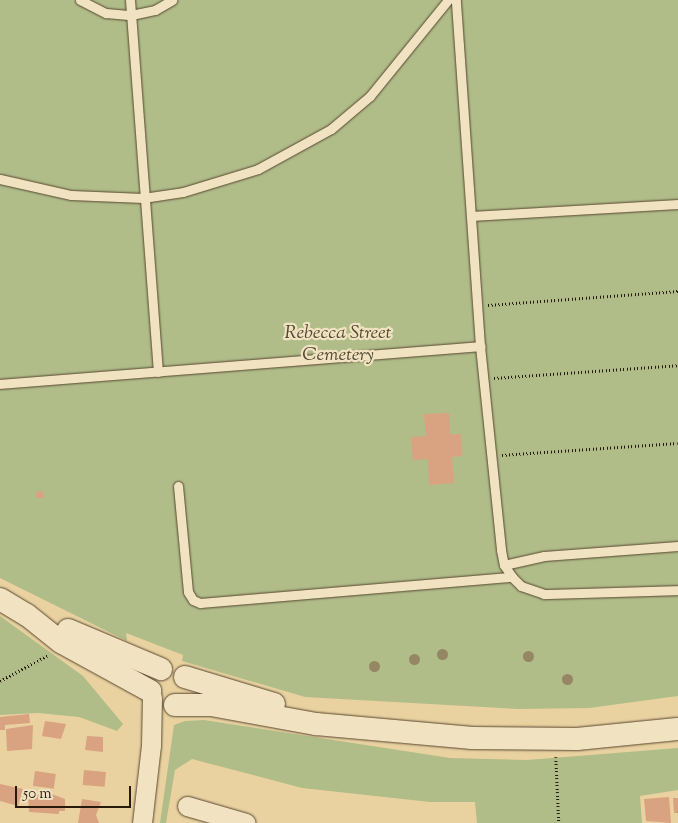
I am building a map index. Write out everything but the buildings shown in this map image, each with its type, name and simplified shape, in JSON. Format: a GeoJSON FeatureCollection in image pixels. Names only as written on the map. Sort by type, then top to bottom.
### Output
{"type":"FeatureCollection","features":[{"type":"Feature","properties":{"kind":"street"},"geometry":{"type":"LineString","coordinates":[[0,599],[27,615],[67,646],[162,700],[210,705],[346,726],[524,740],[577,739],[678,729]]}},
{"type":"Feature","properties":{"kind":"street"},"geometry":{"type":"LineString","coordinates":[[27,615],[161,669],[172,668],[185,677],[346,726]]}},
{"type":"Feature","properties":{"kind":"street"},"geometry":{"type":"LineString","coordinates":[[142,823],[151,745],[162,700],[151,678],[161,669]]}},
{"type":"Feature","properties":{"kind":"street"},"geometry":{"type":"LineString","coordinates":[[162,700],[187,690],[185,677]]}},
{"type":"Feature","properties":{"kind":"street"},"geometry":{"type":"LineString","coordinates":[[196,813],[246,823]]}},
{"type":"Feature","properties":{"kind":"lane"},"geometry":{"type":"LineString","coordinates":[[80,0],[106,13],[131,15],[155,10],[172,0]]}},
{"type":"Feature","properties":{"kind":"lane"},"geometry":{"type":"LineString","coordinates":[[130,0],[142,198],[158,372]]}},
{"type":"Feature","properties":{"kind":"lane"},"geometry":{"type":"LineString","coordinates":[[0,179],[71,195],[142,198],[183,192],[258,169],[331,129],[370,96],[448,0]]}},
{"type":"Feature","properties":{"kind":"lane"},"geometry":{"type":"LineString","coordinates":[[456,0],[480,346],[490,456],[504,565],[521,586],[544,594],[678,590]]}},
{"type":"Feature","properties":{"kind":"lane"},"geometry":{"type":"LineString","coordinates":[[471,216],[678,204]]}},
{"type":"Feature","properties":{"kind":"lane"},"geometry":{"type":"LineString","coordinates":[[0,384],[480,346]]}},
{"type":"Feature","properties":{"kind":"lane"},"geometry":{"type":"LineString","coordinates":[[178,486],[188,592],[193,600],[200,603],[512,577]]}},
{"type":"Feature","properties":{"kind":"lane"},"geometry":{"type":"LineString","coordinates":[[504,565],[544,556],[678,546]]}},
{"type":"Feature","properties":{"kind":"path"},"geometry":{"type":"LineString","coordinates":[[477,306],[678,291]]}},
{"type":"Feature","properties":{"kind":"path"},"geometry":{"type":"LineString","coordinates":[[483,379],[678,365]]}},
{"type":"Feature","properties":{"kind":"path"},"geometry":{"type":"LineString","coordinates":[[490,456],[678,443]]}},
{"type":"Feature","properties":{"kind":"path"},"geometry":{"type":"LineString","coordinates":[[0,682],[67,646]]}},
{"type":"Feature","properties":{"kind":"path"},"geometry":{"type":"LineString","coordinates":[[556,752],[555,795],[558,823]]}},
{"type":"Feature","properties":{"kind":"green space","name":"Rebecca Street Cemetery"},"geometry":{"type":"Polygon","coordinates":[[[0,0],[678,0],[678,696],[589,708],[518,709],[305,697],[182,661],[183,655],[126,633],[127,641],[0,578],[0,0]]]}},
{"type":"Feature","properties":{"kind":"green space"},"geometry":{"type":"Polygon","coordinates":[[[0,616],[83,676],[123,724],[117,731],[79,717],[38,713],[0,715],[0,616]]]}},
{"type":"Feature","properties":{"kind":"green space"},"geometry":{"type":"Polygon","coordinates":[[[204,720],[450,758],[527,760],[678,748],[678,790],[640,796],[642,823],[477,823],[475,802],[430,802],[302,788],[192,759],[175,770],[166,823],[160,823],[174,725],[185,721],[204,720]]]}}]}
